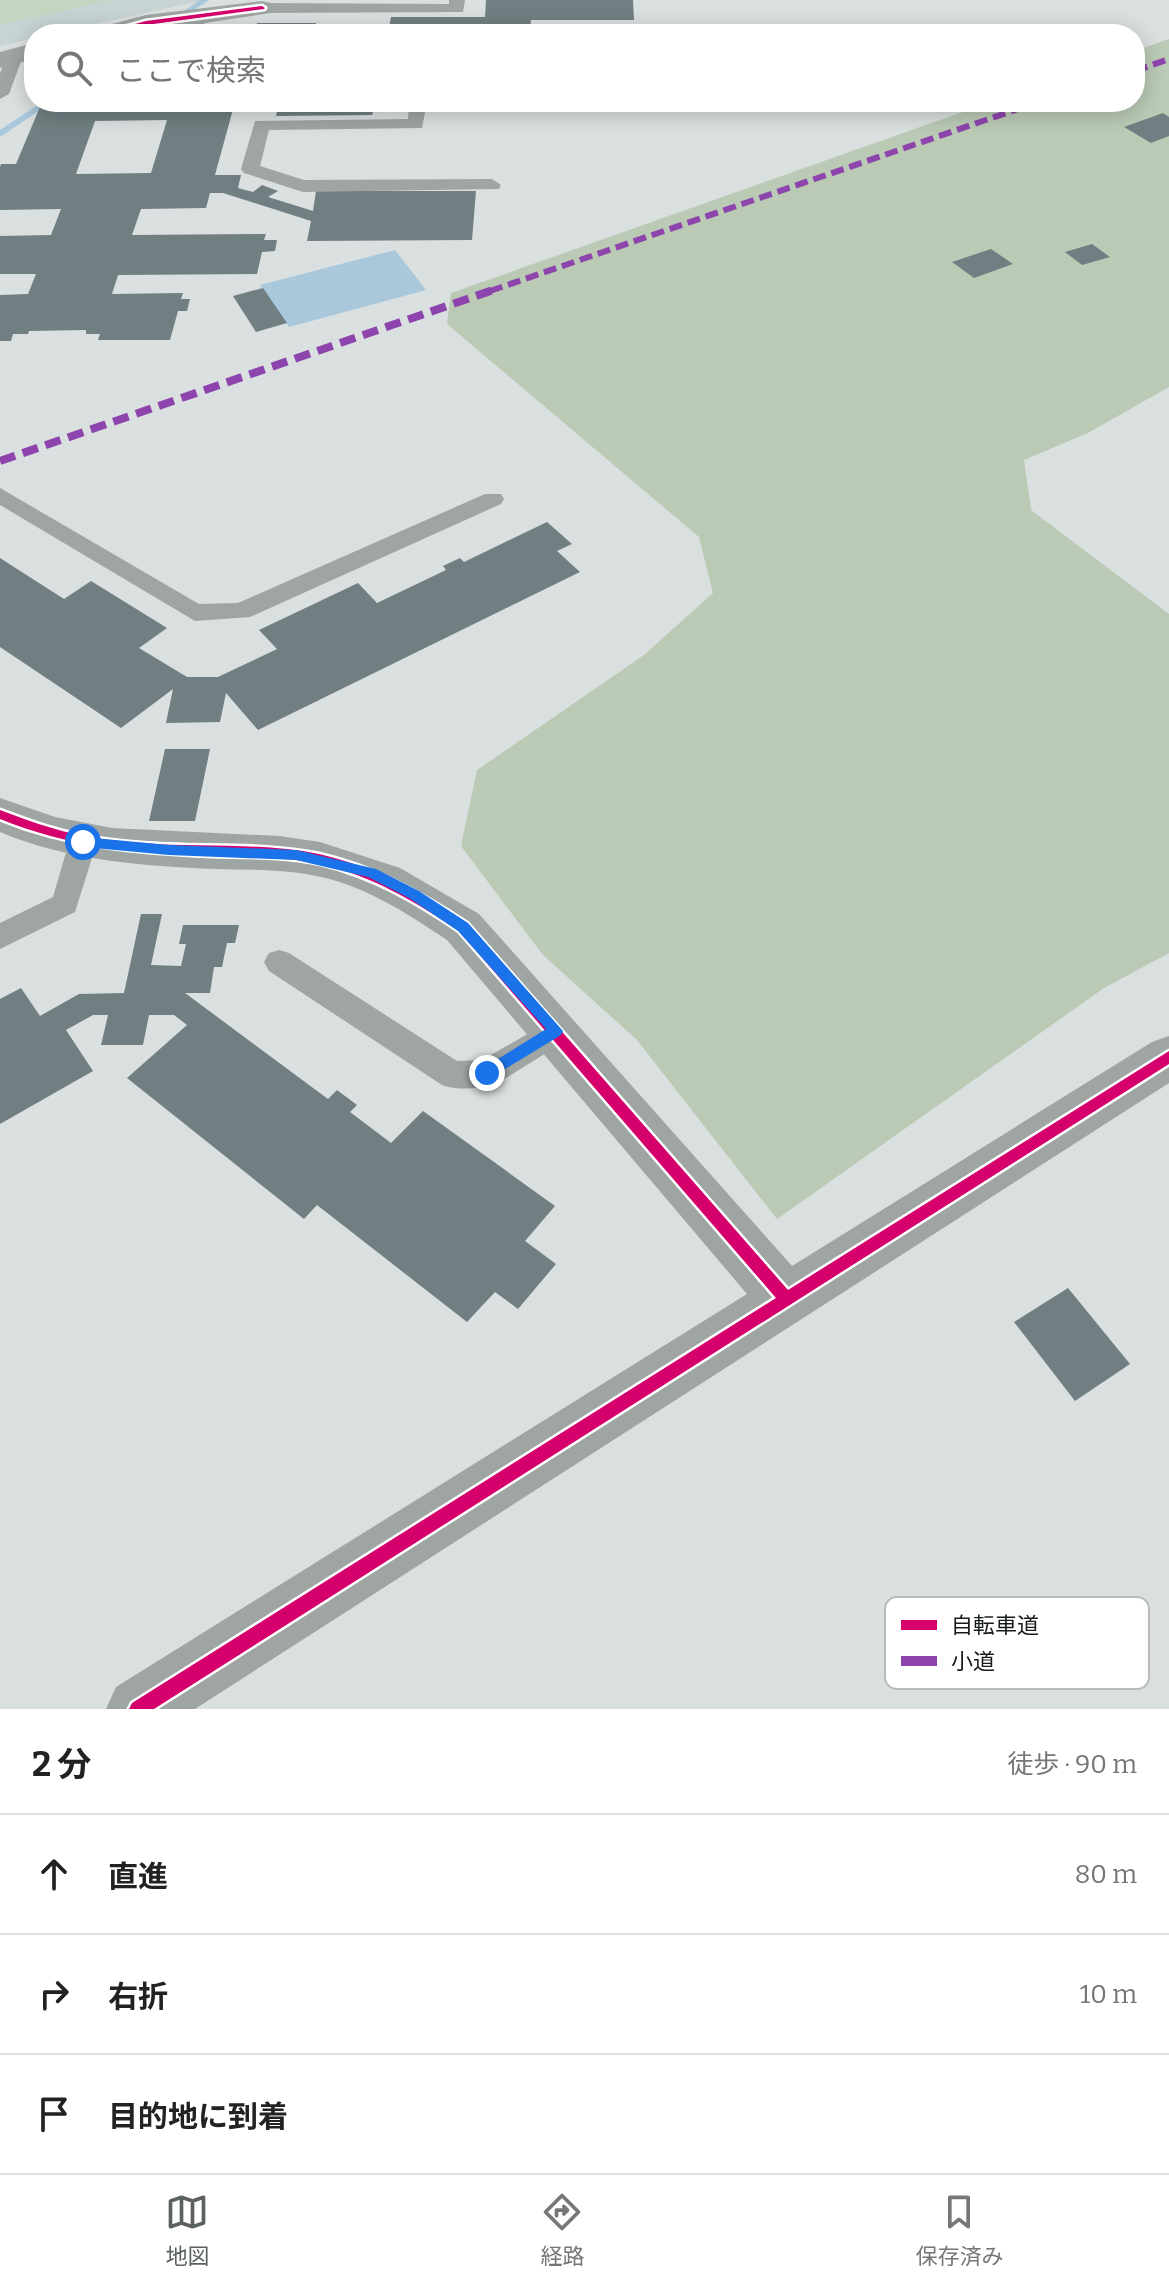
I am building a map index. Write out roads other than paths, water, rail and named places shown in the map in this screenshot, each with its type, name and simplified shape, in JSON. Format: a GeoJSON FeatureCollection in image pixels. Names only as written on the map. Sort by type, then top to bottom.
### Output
{"type":"FeatureCollection","features":[{"type":"Feature","properties":{"kind":"street"},"geometry":{"type":"LineString","coordinates":[[205,24],[262,8]]}},
{"type":"Feature","properties":{"kind":"street"},"geometry":{"type":"LineString","coordinates":[[142,24],[163,24]]}},
{"type":"Feature","properties":{"kind":"street"},"geometry":{"type":"LineString","coordinates":[[0,814],[83,842],[169,850],[296,855],[371,873],[414,894],[463,927],[787,1300]]}},
{"type":"Feature","properties":{"kind":"street"},"geometry":{"type":"LineString","coordinates":[[138,1709],[1169,1057]]}},
{"type":"Feature","properties":{"kind":"lane"},"geometry":{"type":"LineString","coordinates":[[262,8],[379,4],[457,9],[457,0]]}},
{"type":"Feature","properties":{"kind":"lane"},"geometry":{"type":"LineString","coordinates":[[0,94],[16,55]]}},
{"type":"Feature","properties":{"kind":"lane"},"geometry":{"type":"LineString","coordinates":[[417,112],[416,124],[261,125],[250,169],[303,186],[492,185]]}},
{"type":"Feature","properties":{"kind":"lane"},"geometry":{"type":"LineString","coordinates":[[0,495],[195,613],[241,611],[493,499]]}},
{"type":"Feature","properties":{"kind":"lane"},"geometry":{"type":"LineString","coordinates":[[0,937],[65,904],[83,842]]}},
{"type":"Feature","properties":{"kind":"lane"},"geometry":{"type":"LineString","coordinates":[[279,962],[453,1075],[487,1073],[556,1031]]}},
{"type":"Feature","properties":{"kind":"water"},"geometry":{"type":"Polygon","coordinates":[[[395,250],[426,290],[289,327],[260,285],[395,250]]]}},
{"type":"Feature","properties":{"kind":"waterway"},"geometry":{"type":"LineString","coordinates":[[168,24],[205,0]]}},
{"type":"Feature","properties":{"kind":"waterway"},"geometry":{"type":"LineString","coordinates":[[0,134],[33,112]]}}]}
